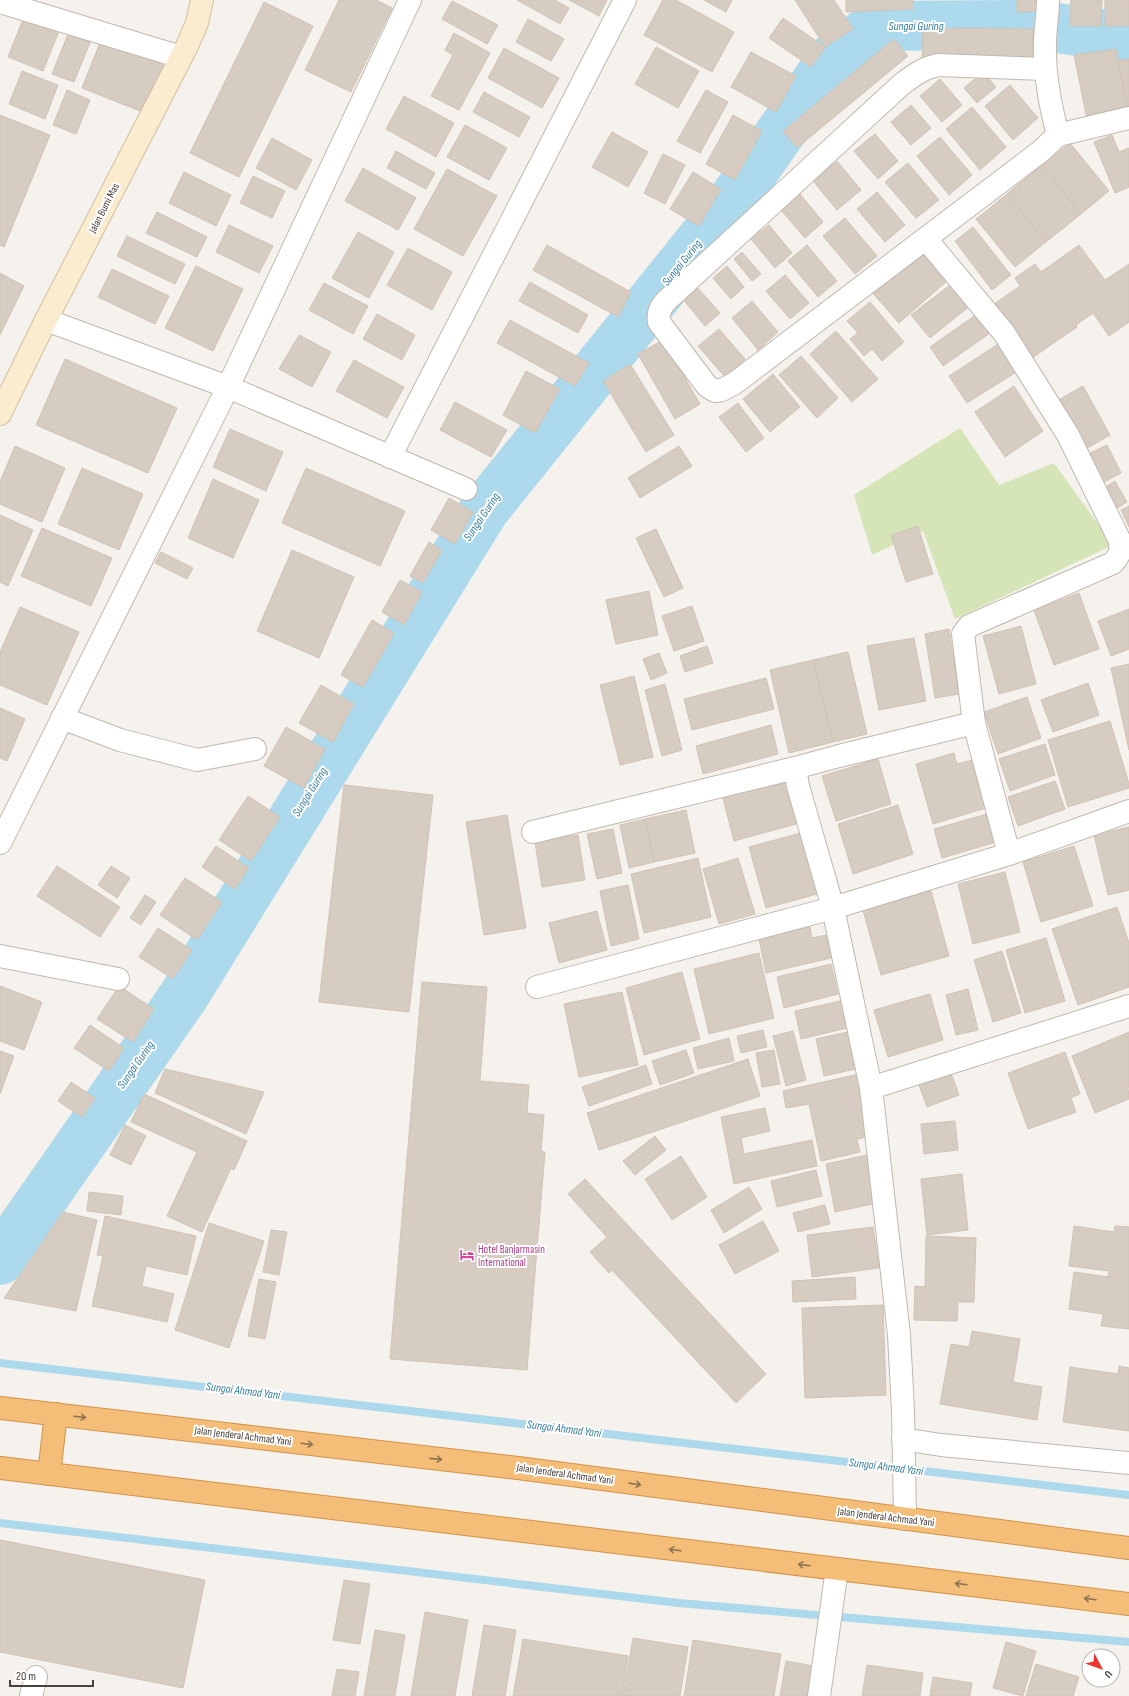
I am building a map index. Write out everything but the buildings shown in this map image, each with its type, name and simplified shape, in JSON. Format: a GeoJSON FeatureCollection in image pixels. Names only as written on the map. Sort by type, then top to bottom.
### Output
{"type":"FeatureCollection","features":[{"type":"Feature","properties":{"kind":"highway","name":"Jalan Jenderal Achmad Yani"},"geometry":{"type":"LineString","coordinates":[[0,1408],[518,1468],[1129,1548]]}},
{"type":"Feature","properties":{"kind":"highway"},"geometry":{"type":"LineString","coordinates":[[49,1474],[56,1414]]}},
{"type":"Feature","properties":{"kind":"highway"},"geometry":{"type":"LineString","coordinates":[[0,1468],[836,1578],[1129,1604]]}},
{"type":"Feature","properties":{"kind":"street","name":"Jalan Bumi Mas"},"geometry":{"type":"LineString","coordinates":[[0,414],[46,320],[181,57],[197,22],[202,0]]}},
{"type":"Feature","properties":{"kind":"street"},"geometry":{"type":"LineString","coordinates":[[0,843],[228,387],[410,0]]}},
{"type":"Feature","properties":{"kind":"street"},"geometry":{"type":"LineString","coordinates":[[390,457],[625,0]]}},
{"type":"Feature","properties":{"kind":"street"},"geometry":{"type":"LineString","coordinates":[[0,2],[181,57]]}},
{"type":"Feature","properties":{"kind":"street"},"geometry":{"type":"LineString","coordinates":[[1047,17],[1045,69],[1052,114],[1058,135]]}},
{"type":"Feature","properties":{"kind":"street"},"geometry":{"type":"LineString","coordinates":[[1045,69],[938,65],[926,68],[916,74],[902,84],[679,289],[659,309],[658,315],[660,322],[707,386],[715,392],[735,383],[1041,152],[1058,135],[1129,118]]}},
{"type":"Feature","properties":{"kind":"street"},"geometry":{"type":"LineString","coordinates":[[926,239],[1004,333],[1068,435],[1119,539],[1124,553],[1113,563],[969,626],[963,634],[963,644],[974,723],[1009,854]]}},
{"type":"Feature","properties":{"kind":"street"},"geometry":{"type":"LineString","coordinates":[[46,320],[228,387],[466,489]]}},
{"type":"Feature","properties":{"kind":"street"},"geometry":{"type":"LineString","coordinates":[[62,718],[120,740],[197,760],[255,749]]}},
{"type":"Feature","properties":{"kind":"street"},"geometry":{"type":"LineString","coordinates":[[534,832],[974,723]]}},
{"type":"Feature","properties":{"kind":"street"},"geometry":{"type":"LineString","coordinates":[[795,768],[798,786],[833,908],[871,1088],[899,1334],[903,1410],[905,1519]]}},
{"type":"Feature","properties":{"kind":"street"},"geometry":{"type":"LineString","coordinates":[[537,987],[833,908],[1009,854],[1129,811]]}},
{"type":"Feature","properties":{"kind":"street"},"geometry":{"type":"LineString","coordinates":[[0,956],[118,978]]}},
{"type":"Feature","properties":{"kind":"street"},"geometry":{"type":"LineString","coordinates":[[871,1088],[1129,1006]]}},
{"type":"Feature","properties":{"kind":"street"},"geometry":{"type":"LineString","coordinates":[[903,1440],[1129,1463]]}},
{"type":"Feature","properties":{"kind":"street"},"geometry":{"type":"LineString","coordinates":[[819,1696],[836,1578]]}},
{"type":"Feature","properties":{"kind":"green space"},"geometry":{"type":"Polygon","coordinates":[[[960,428],[999,485],[1054,463],[1113,545],[955,619],[923,531],[872,555],[854,495],[960,428]]]}},
{"type":"Feature","properties":{"kind":"waterway","name":"Sungai Guring"},"geometry":{"type":"LineString","coordinates":[[0,1260],[183,997],[484,510],[731,203],[833,58],[875,26],[1035,25],[1129,38]]}},
{"type":"Feature","properties":{"kind":"waterway","name":"Sungai Ahmad Yani"},"geometry":{"type":"LineString","coordinates":[[0,1363],[1129,1495]]}},
{"type":"Feature","properties":{"kind":"waterway","name":"Sungai Ahmad Yani"},"geometry":{"type":"LineString","coordinates":[[0,1523],[679,1603],[1129,1642]]}},
{"type":"Feature","properties":{"kind":"place","name":"Hotel Banjarmasin International"},"geometry":{"type":"Point","coordinates":[467,1255]}}]}
